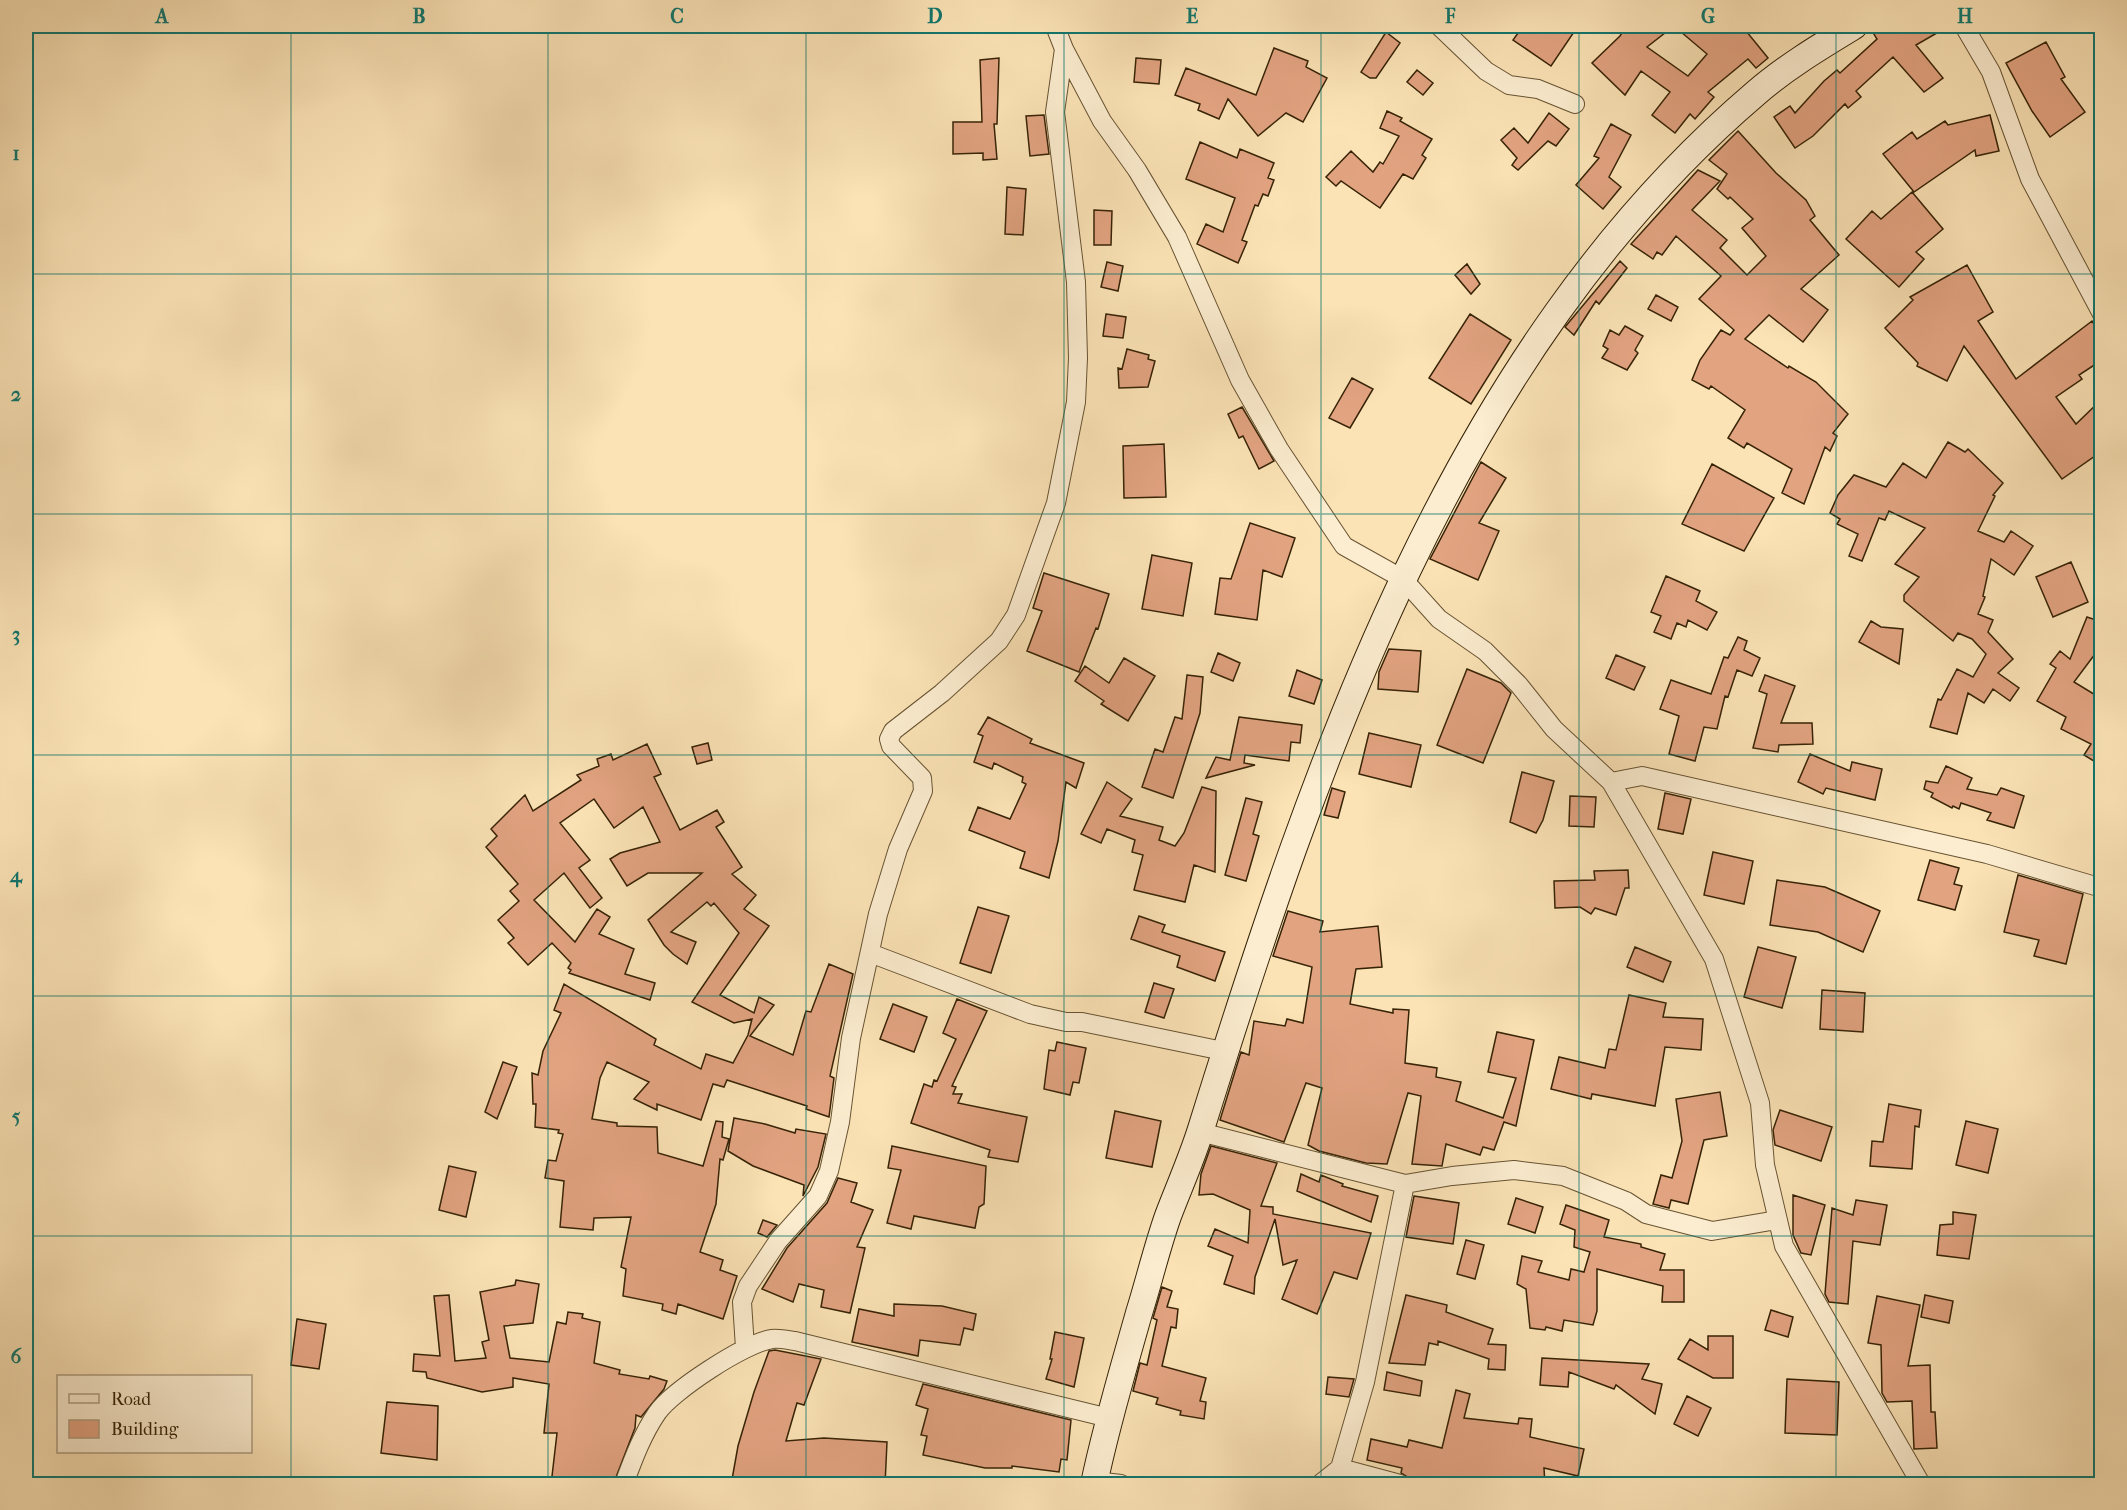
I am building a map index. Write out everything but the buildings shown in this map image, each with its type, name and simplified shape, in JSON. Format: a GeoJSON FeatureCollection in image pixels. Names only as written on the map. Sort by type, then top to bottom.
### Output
{"type":"FeatureCollection","features":[{"type":"Feature","properties":{"kind":"main road"},"geometry":{"type":"LineString","coordinates":[[1094,1483],[1108,1418],[1167,1219],[1200,1132],[1223,1052],[1337,731],[1403,579],[1487,418],[1599,256],[1685,159],[1759,90],[1854,26]]}},
{"type":"Feature","properties":{"kind":"street"},"geometry":{"type":"LineString","coordinates":[[1055,26],[1064,49],[1102,121],[1137,170],[1177,237],[1240,380],[1279,449],[1344,546],[1403,579],[1439,619],[1485,651],[1520,685],[1554,729],[1611,782],[1714,959],[1760,1103],[1766,1165],[1784,1246],[1921,1485]]}},
{"type":"Feature","properties":{"kind":"street"},"geometry":{"type":"LineString","coordinates":[[1439,26],[1486,71],[1509,85],[1538,89],[1575,104]]}},
{"type":"Feature","properties":{"kind":"street"},"geometry":{"type":"LineString","coordinates":[[1964,26],[1991,72],[2030,179],[2102,314]]}},
{"type":"Feature","properties":{"kind":"street"},"geometry":{"type":"LineString","coordinates":[[745,1348],[742,1302],[747,1286],[778,1242],[818,1196],[829,1171],[840,1122],[851,1038],[878,914],[898,849],[923,791],[922,778],[891,746],[890,739],[893,730],[942,693],[999,641],[1016,615],[1056,503],[1076,402],[1078,358],[1076,282],[1055,112],[1064,49]]}},
{"type":"Feature","properties":{"kind":"street"},"geometry":{"type":"LineString","coordinates":[[1611,782],[1642,776],[1987,854],[2102,888]]}},
{"type":"Feature","properties":{"kind":"street"},"geometry":{"type":"LineString","coordinates":[[870,953],[1037,1016],[1066,1022],[1082,1022],[1223,1052]]}},
{"type":"Feature","properties":{"kind":"street"},"geometry":{"type":"LineString","coordinates":[[1200,1132],[1405,1184],[1452,1176],[1514,1170],[1563,1176],[1626,1201],[1646,1214],[1712,1231],[1777,1220]]}},
{"type":"Feature","properties":{"kind":"street"},"geometry":{"type":"LineString","coordinates":[[1320,1485],[1340,1468],[1365,1382],[1405,1184]]}},
{"type":"Feature","properties":{"kind":"street"},"geometry":{"type":"LineString","coordinates":[[624,1485],[637,1449],[658,1411],[672,1398],[745,1348],[773,1339],[795,1341],[1108,1418]]}},
{"type":"Feature","properties":{"kind":"street"},"geometry":{"type":"LineString","coordinates":[[1340,1468],[1400,1485]]}},
{"type":"Feature","properties":{"kind":"street"},"geometry":{"type":"LineString","coordinates":[[1094,1483],[1121,1485]]}}]}
